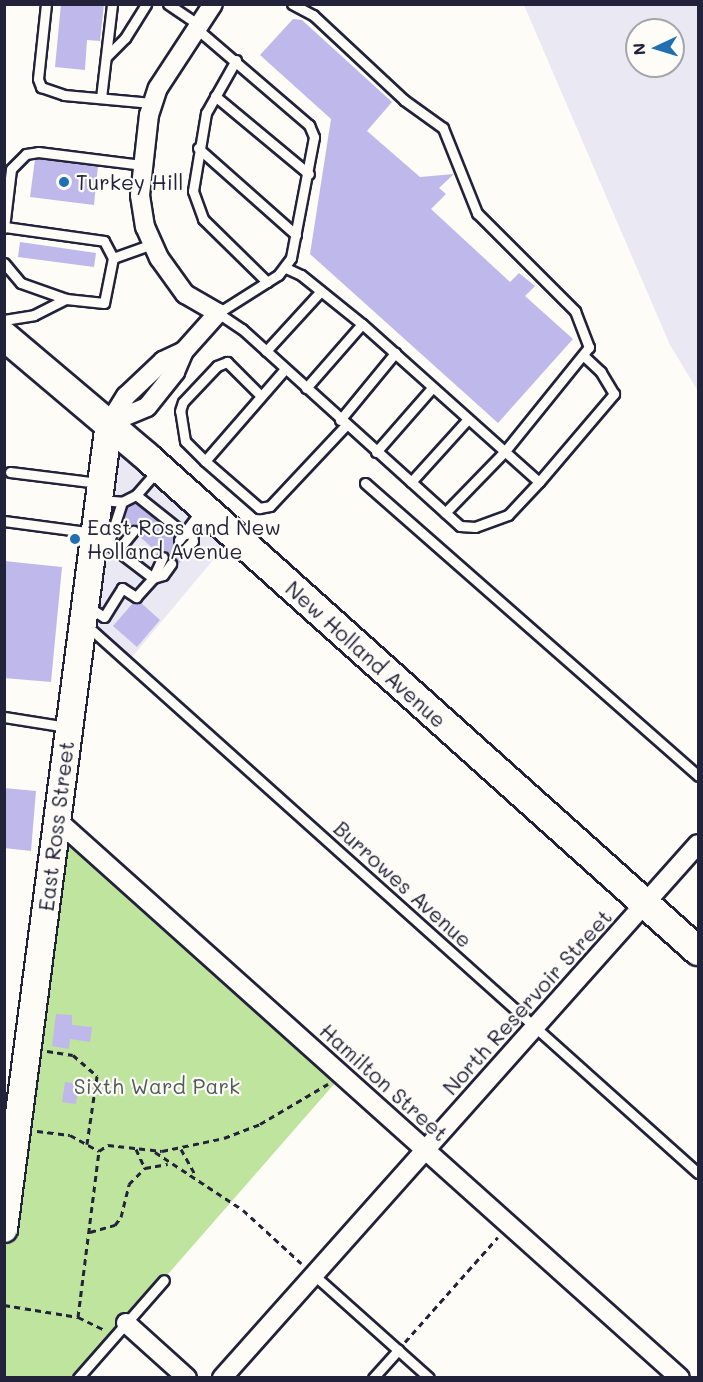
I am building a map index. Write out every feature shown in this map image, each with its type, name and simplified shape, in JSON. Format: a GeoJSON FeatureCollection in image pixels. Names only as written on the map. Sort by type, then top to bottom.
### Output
{"type":"FeatureCollection","features":[{"type":"Feature","properties":{"kind":"main road","name":"New Holland Avenue"},"geometry":{"type":"LineString","coordinates":[[4,336],[109,423],[159,468],[189,531],[646,903],[699,951]]}},
{"type":"Feature","properties":{"kind":"street"},"geometry":{"type":"LineString","coordinates":[[109,423],[147,407],[175,372],[184,351],[218,314],[185,294],[152,244],[142,212],[143,165],[152,103],[165,75],[213,4]]}},
{"type":"Feature","properties":{"kind":"street","name":"East Ross Street"},"geometry":{"type":"LineString","coordinates":[[4,1229],[84,613],[101,539],[107,495],[109,423]]}},
{"type":"Feature","properties":{"kind":"street","name":"Hamilton Street"},"geometry":{"type":"LineString","coordinates":[[57,820],[680,1377]]}},
{"type":"Feature","properties":{"kind":"street","name":"North Reservoir Street"},"geometry":{"type":"LineString","coordinates":[[222,1377],[699,844]]}},
{"type":"Feature","properties":{"kind":"street"},"geometry":{"type":"LineString","coordinates":[[126,1323],[187,1377]]}},
{"type":"Feature","properties":{"kind":"lane"},"geometry":{"type":"LineString","coordinates":[[46,4],[38,79],[41,87],[64,95],[152,103]]}},
{"type":"Feature","properties":{"kind":"lane"},"geometry":{"type":"LineString","coordinates":[[101,98],[112,4]]}},
{"type":"Feature","properties":{"kind":"lane"},"geometry":{"type":"LineString","coordinates":[[106,57],[125,38],[146,4]]}},
{"type":"Feature","properties":{"kind":"lane"},"geometry":{"type":"LineString","coordinates":[[168,4],[236,60],[312,130],[315,144],[296,235],[286,268],[218,314]]}},
{"type":"Feature","properties":{"kind":"lane"},"geometry":{"type":"LineString","coordinates":[[292,4],[313,15],[405,100],[443,128],[477,213],[513,245],[575,311],[589,347],[505,451],[445,513]]}},
{"type":"Feature","properties":{"kind":"lane"},"geometry":{"type":"LineString","coordinates":[[236,60],[206,113],[198,148],[193,191],[196,208],[267,282]]}},
{"type":"Feature","properties":{"kind":"lane"},"geometry":{"type":"LineString","coordinates":[[215,96],[309,174]]}},
{"type":"Feature","properties":{"kind":"lane"},"geometry":{"type":"LineString","coordinates":[[198,148],[296,235]]}},
{"type":"Feature","properties":{"kind":"lane"},"geometry":{"type":"LineString","coordinates":[[4,263],[21,283],[66,300],[104,303],[112,258],[104,241],[5,228],[11,169],[26,154],[38,152],[143,165]]}},
{"type":"Feature","properties":{"kind":"lane"},"geometry":{"type":"LineString","coordinates":[[112,258],[152,244]]}},
{"type":"Feature","properties":{"kind":"lane"},"geometry":{"type":"LineString","coordinates":[[286,268],[321,291],[362,324],[539,482]]}},
{"type":"Feature","properties":{"kind":"lane"},"geometry":{"type":"LineString","coordinates":[[266,351],[321,291]]}},
{"type":"Feature","properties":{"kind":"lane"},"geometry":{"type":"LineString","coordinates":[[4,320],[34,315],[66,300]]}},
{"type":"Feature","properties":{"kind":"lane"},"geometry":{"type":"LineString","coordinates":[[218,314],[234,322],[343,423],[460,526],[475,527],[508,515],[614,394],[601,372],[584,356]]}},
{"type":"Feature","properties":{"kind":"lane"},"geometry":{"type":"LineString","coordinates":[[306,388],[362,324]]}},
{"type":"Feature","properties":{"kind":"lane"},"geometry":{"type":"LineString","coordinates":[[261,396],[227,362],[217,366],[183,402],[180,411],[185,441],[259,508],[270,506],[343,423],[395,353]]}},
{"type":"Feature","properties":{"kind":"lane"},"geometry":{"type":"LineString","coordinates":[[205,461],[285,369]]}},
{"type":"Feature","properties":{"kind":"lane"},"geometry":{"type":"LineString","coordinates":[[376,452],[433,387]]}},
{"type":"Feature","properties":{"kind":"lane"},"geometry":{"type":"LineString","coordinates":[[411,482],[468,419]]}},
{"type":"Feature","properties":{"kind":"lane"},"geometry":{"type":"LineString","coordinates":[[136,495],[159,468]]}},
{"type":"Feature","properties":{"kind":"lane"},"geometry":{"type":"LineString","coordinates":[[10,472],[107,495],[136,495],[149,510],[189,531]]}},
{"type":"Feature","properties":{"kind":"lane"},"geometry":{"type":"LineString","coordinates":[[365,483],[699,776]]}},
{"type":"Feature","properties":{"kind":"lane"},"geometry":{"type":"LineString","coordinates":[[4,521],[101,539],[153,578]]}},
{"type":"Feature","properties":{"kind":"lane"},"geometry":{"type":"LineString","coordinates":[[117,551],[133,531]]}},
{"type":"Feature","properties":{"kind":"lane"},"geometry":{"type":"LineString","coordinates":[[84,613],[104,617],[122,588],[136,597],[153,578],[163,574],[167,560]]}},
{"type":"Feature","properties":{"kind":"lane","name":"Burrowes Avenue"},"geometry":{"type":"LineString","coordinates":[[84,613],[535,1027],[699,1173]]}},
{"type":"Feature","properties":{"kind":"lane"},"geometry":{"type":"LineString","coordinates":[[4,717],[69,727]]}},
{"type":"Feature","properties":{"kind":"lane"},"geometry":{"type":"LineString","coordinates":[[314,1275],[429,1377]]}},
{"type":"Feature","properties":{"kind":"lane"},"geometry":{"type":"LineString","coordinates":[[78,1377],[164,1280]]}},
{"type":"Feature","properties":{"kind":"lane"},"geometry":{"type":"LineString","coordinates":[[373,1377],[398,1350]]}},
{"type":"Feature","properties":{"kind":"path"},"geometry":{"type":"LineString","coordinates":[[28,1048],[73,1055],[97,1076],[87,1144]]}},
{"type":"Feature","properties":{"kind":"path"},"geometry":{"type":"LineString","coordinates":[[4,1305],[78,1317],[99,1151],[108,1145],[154,1151],[181,1149],[260,1124],[342,1075]]}},
{"type":"Feature","properties":{"kind":"path"},"geometry":{"type":"LineString","coordinates":[[18,1128],[70,1135],[99,1151]]}},
{"type":"Feature","properties":{"kind":"path"},"geometry":{"type":"LineString","coordinates":[[136,1149],[145,1168]]}},
{"type":"Feature","properties":{"kind":"path"},"geometry":{"type":"LineString","coordinates":[[181,1149],[196,1176]]}},
{"type":"Feature","properties":{"kind":"path"},"geometry":{"type":"LineString","coordinates":[[154,1151],[169,1164],[196,1176],[243,1210],[314,1275]]}},
{"type":"Feature","properties":{"kind":"path"},"geometry":{"type":"LineString","coordinates":[[90,1232],[115,1226],[121,1217],[129,1184],[145,1168],[169,1164]]}},
{"type":"Feature","properties":{"kind":"path"},"geometry":{"type":"LineString","coordinates":[[398,1350],[509,1225]]}},
{"type":"Feature","properties":{"kind":"shaded area"},"geometry":{"type":"Polygon","coordinates":[[[524,5],[698,5],[698,391],[670,345],[524,5]]]}},
{"type":"Feature","properties":{"kind":"shaded area"},"geometry":{"type":"Polygon","coordinates":[[[109,423],[234,535],[132,657],[83,622],[109,423]]]}},
{"type":"Feature","properties":{"kind":"green space","name":"Sixth Ward Park"},"geometry":{"type":"Polygon","coordinates":[[[57,820],[342,1075],[78,1377],[5,1378],[5,1229],[57,820]]]}},
{"type":"Feature","properties":{"kind":"building"},"geometry":{"type":"Polygon","coordinates":[[[61,4],[104,4],[100,41],[87,40],[85,70],[55,67],[61,4]]]}},
{"type":"Feature","properties":{"kind":"building"},"geometry":{"type":"Polygon","coordinates":[[[293,19],[302,20],[392,102],[367,131],[420,177],[454,174],[439,188],[446,194],[431,209],[510,282],[519,273],[535,286],[525,296],[573,339],[498,423],[310,254],[331,119],[260,55],[293,19]]]}},
{"type":"Feature","properties":{"kind":"building","name":"Turkey Hill"},"geometry":{"type":"Polygon","coordinates":[[[35,159],[98,166],[94,205],[30,197],[35,159]]]}},
{"type":"Feature","properties":{"kind":"building","name":"Turkey Hill"},"geometry":{"type":"Polygon","coordinates":[[[20,242],[96,253],[94,267],[18,257],[20,242]]]}},
{"type":"Feature","properties":{"kind":"building"},"geometry":{"type":"Polygon","coordinates":[[[135,503],[174,535],[173,543],[187,554],[178,565],[166,551],[158,553],[138,535],[137,525],[128,526],[123,522],[126,510],[135,503]]]}},
{"type":"Feature","properties":{"kind":"building"},"geometry":{"type":"Polygon","coordinates":[[[4,561],[62,567],[51,682],[4,678],[4,561]]]}},
{"type":"Feature","properties":{"kind":"building"},"geometry":{"type":"Polygon","coordinates":[[[140,602],[160,620],[137,647],[113,626],[133,603],[140,602]]]}},
{"type":"Feature","properties":{"kind":"building"},"geometry":{"type":"Polygon","coordinates":[[[4,788],[36,791],[31,851],[4,848],[4,788]]]}},
{"type":"Feature","properties":{"kind":"building"},"geometry":{"type":"Polygon","coordinates":[[[56,1014],[72,1015],[72,1025],[92,1027],[90,1042],[70,1039],[69,1049],[52,1046],[56,1014]]]}},
{"type":"Feature","properties":{"kind":"building"},"geometry":{"type":"Polygon","coordinates":[[[65,1082],[79,1084],[76,1104],[62,1102],[65,1082]]]}},
{"type":"Feature","properties":{"kind":"place","name":"Turkey Hill"},"geometry":{"type":"Point","coordinates":[64,182]}},
{"type":"Feature","properties":{"kind":"place","name":"East Ross and New Holland Avenue"},"geometry":{"type":"Point","coordinates":[75,539]}}]}
